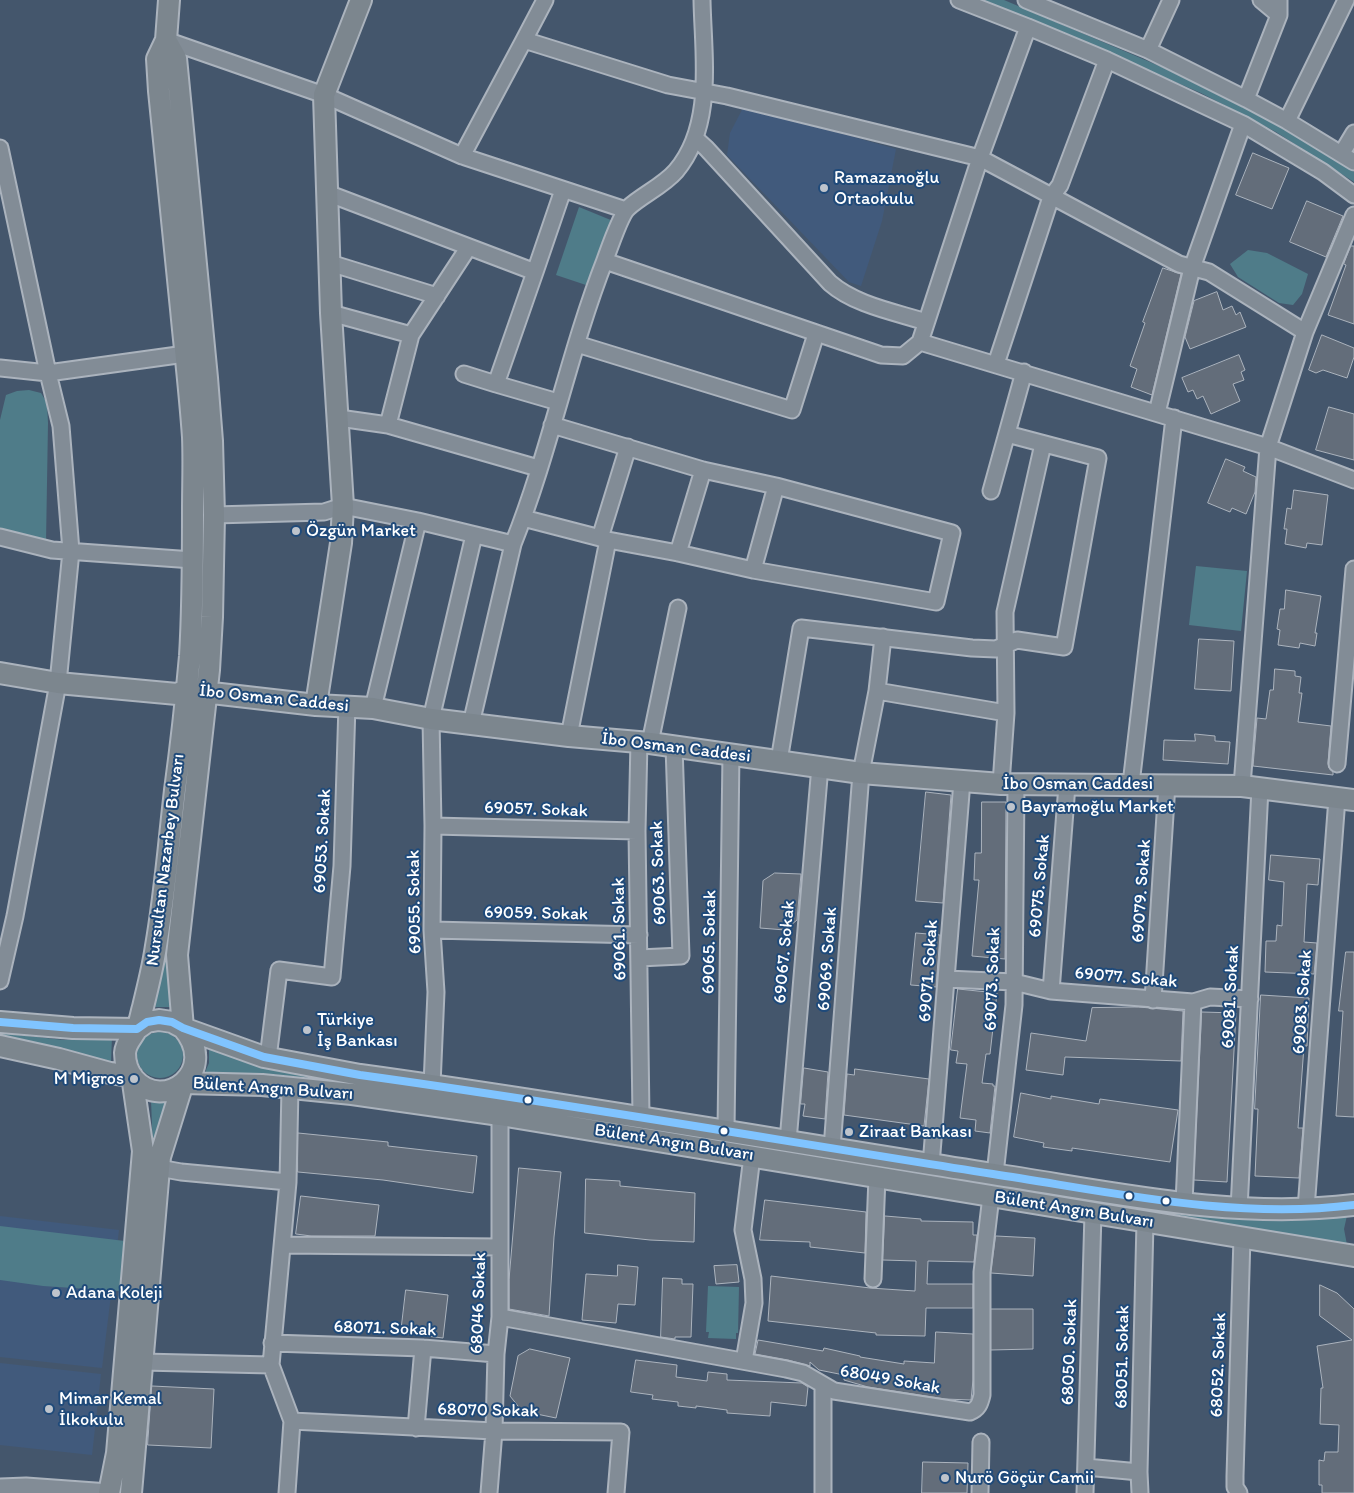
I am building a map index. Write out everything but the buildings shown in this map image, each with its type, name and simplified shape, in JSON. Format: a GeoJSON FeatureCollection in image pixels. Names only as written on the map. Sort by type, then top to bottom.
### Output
{"type":"FeatureCollection","features":[{"type":"Feature","properties":{"kind":"main road"},"geometry":{"type":"LineString","coordinates":[[168,0],[166,40],[157,59],[193,440],[193,560],[190,653],[196,691]]}},
{"type":"Feature","properties":{"kind":"main road"},"geometry":{"type":"LineString","coordinates":[[316,704],[341,543],[343,506],[331,314],[324,95],[361,0]]}},
{"type":"Feature","properties":{"kind":"main road"},"geometry":{"type":"LineString","coordinates":[[166,40],[176,58],[212,440],[214,515],[212,617],[196,691]]}},
{"type":"Feature","properties":{"kind":"main road","name":"İbo Osman Caddesi"},"geometry":{"type":"LineString","coordinates":[[0,673],[58,683],[177,694],[196,691],[373,708],[430,719],[569,736],[645,742],[861,773],[1008,785],[1167,784],[1251,787],[1345,799]]}},
{"type":"Feature","properties":{"kind":"main road","name":"Nursultan Nazarbey Bulvarı"},"geometry":{"type":"LineString","coordinates":[[182,1028],[176,955],[196,691]]}},
{"type":"Feature","properties":{"kind":"main road","name":"Nursultan Nazarbey Bulvarı"},"geometry":{"type":"LineString","coordinates":[[137,1029],[152,973],[196,691]]}},
{"type":"Feature","properties":{"kind":"main road","name":"Bülent Angın Bulvarı"},"geometry":{"type":"LineString","coordinates":[[0,1022],[72,1028],[137,1029],[148,1022],[159,1020],[172,1022],[182,1028],[268,1058],[360,1075],[726,1130],[995,1174],[1184,1203],[1239,1209],[1306,1210],[1354,1205]]}},
{"type":"Feature","properties":{"kind":"main road"},"geometry":{"type":"LineString","coordinates":[[131,1493],[160,1156],[183,1083],[192,1071],[196,1061],[195,1048],[191,1037],[182,1028]]}},
{"type":"Feature","properties":{"kind":"main road"},"geometry":{"type":"LineString","coordinates":[[109,1493],[117,1452],[143,1151],[132,1076],[125,1061],[125,1050],[129,1038],[137,1029]]}},
{"type":"Feature","properties":{"kind":"main road","name":"Bülent Angın Bulvarı"},"geometry":{"type":"LineString","coordinates":[[0,1046],[59,1058],[110,1073],[132,1076],[144,1088],[155,1091],[166,1091],[183,1083],[262,1085],[352,1094],[500,1115],[1354,1256]]}},
{"type":"Feature","properties":{"kind":"street"},"geometry":{"type":"LineString","coordinates":[[462,156],[545,0]]}},
{"type":"Feature","properties":{"kind":"street"},"geometry":{"type":"LineString","coordinates":[[471,724],[513,544],[523,518],[604,261],[626,210],[675,173],[687,156],[695,138],[704,92],[702,0]]}},
{"type":"Feature","properties":{"kind":"street"},"geometry":{"type":"LineString","coordinates":[[959,0],[1107,60],[1243,124],[1323,172],[1354,195]]}},
{"type":"Feature","properties":{"kind":"street"},"geometry":{"type":"LineString","coordinates":[[1148,50],[1171,0]]}},
{"type":"Feature","properties":{"kind":"street"},"geometry":{"type":"LineString","coordinates":[[1246,99],[1279,7],[1260,0]]}},
{"type":"Feature","properties":{"kind":"street"},"geometry":{"type":"LineString","coordinates":[[1286,121],[1346,0]]}},
{"type":"Feature","properties":{"kind":"street"},"geometry":{"type":"LineString","coordinates":[[1030,1],[1148,50],[1246,99],[1348,157],[1354,133]]}},
{"type":"Feature","properties":{"kind":"street"},"geometry":{"type":"LineString","coordinates":[[604,261],[881,356],[903,356],[920,342],[980,158],[1028,27]]}},
{"type":"Feature","properties":{"kind":"street"},"geometry":{"type":"LineString","coordinates":[[166,40],[324,95],[462,156],[626,210]]}},
{"type":"Feature","properties":{"kind":"street"},"geometry":{"type":"LineString","coordinates":[[524,40],[668,85],[980,158],[1178,264],[1208,272],[1305,332]]}},
{"type":"Feature","properties":{"kind":"street"},"geometry":{"type":"LineString","coordinates":[[996,364],[1051,197],[1060,185],[1107,60]]}},
{"type":"Feature","properties":{"kind":"street"},"geometry":{"type":"LineString","coordinates":[[1157,413],[1192,268],[1243,124]]}},
{"type":"Feature","properties":{"kind":"street"},"geometry":{"type":"LineString","coordinates":[[695,138],[839,291],[858,300],[926,322]]}},
{"type":"Feature","properties":{"kind":"street"},"geometry":{"type":"LineString","coordinates":[[0,148],[6,202],[61,426],[71,551],[58,683],[15,916],[0,981]]}},
{"type":"Feature","properties":{"kind":"street"},"geometry":{"type":"LineString","coordinates":[[496,384],[563,190]]}},
{"type":"Feature","properties":{"kind":"street"},"geometry":{"type":"LineString","coordinates":[[326,193],[535,272]]}},
{"type":"Feature","properties":{"kind":"street","name":"69081. Sokak"},"geometry":{"type":"LineString","coordinates":[[1239,1209],[1250,999],[1251,787],[1268,447],[1305,332],[1354,215]]}},
{"type":"Feature","properties":{"kind":"street"},"geometry":{"type":"LineString","coordinates":[[388,425],[411,335],[468,248]]}},
{"type":"Feature","properties":{"kind":"street"},"geometry":{"type":"LineString","coordinates":[[330,263],[437,296]]}},
{"type":"Feature","properties":{"kind":"street"},"geometry":{"type":"LineString","coordinates":[[331,314],[411,335]]}},
{"type":"Feature","properties":{"kind":"street"},"geometry":{"type":"LineString","coordinates":[[577,344],[792,410],[816,334]]}},
{"type":"Feature","properties":{"kind":"street"},"geometry":{"type":"LineString","coordinates":[[920,342],[1268,447],[1354,480]]}},
{"type":"Feature","properties":{"kind":"street"},"geometry":{"type":"LineString","coordinates":[[0,368],[48,373],[185,354]]}},
{"type":"Feature","properties":{"kind":"street"},"geometry":{"type":"LineString","coordinates":[[991,491],[1024,372]]}},
{"type":"Feature","properties":{"kind":"street"},"geometry":{"type":"LineString","coordinates":[[464,374],[558,402]]}},
{"type":"Feature","properties":{"kind":"street"},"geometry":{"type":"LineString","coordinates":[[339,418],[388,425],[538,468]]}},
{"type":"Feature","properties":{"kind":"street"},"geometry":{"type":"LineString","coordinates":[[1131,784],[1174,418]]}},
{"type":"Feature","properties":{"kind":"street"},"geometry":{"type":"LineString","coordinates":[[523,518],[604,539],[753,570],[936,602],[952,533],[776,486],[703,470],[552,425]]}},
{"type":"Feature","properties":{"kind":"street"},"geometry":{"type":"LineString","coordinates":[[779,761],[801,628],[972,648],[996,649],[1017,640],[1064,647],[1098,458],[1008,434]]}},
{"type":"Feature","properties":{"kind":"street","name":"69073. Sokak"},"geometry":{"type":"LineString","coordinates":[[995,1174],[1014,1005],[1005,612],[1043,444]]}},
{"type":"Feature","properties":{"kind":"street"},"geometry":{"type":"LineString","coordinates":[[569,736],[604,539],[628,447]]}},
{"type":"Feature","properties":{"kind":"street"},"geometry":{"type":"LineString","coordinates":[[678,553],[703,470]]}},
{"type":"Feature","properties":{"kind":"street"},"geometry":{"type":"LineString","coordinates":[[753,570],[776,486]]}},
{"type":"Feature","properties":{"kind":"street"},"geometry":{"type":"LineString","coordinates":[[214,515],[324,512],[343,506],[418,521],[513,544]]}},
{"type":"Feature","properties":{"kind":"street"},"geometry":{"type":"LineString","coordinates":[[373,708],[418,521]]}},
{"type":"Feature","properties":{"kind":"street","name":"69055. Sokak"},"geometry":{"type":"LineString","coordinates":[[432,1085],[436,992],[432,930],[433,826],[430,719],[474,535]]}},
{"type":"Feature","properties":{"kind":"street"},"geometry":{"type":"LineString","coordinates":[[0,537],[52,550],[193,560]]}},
{"type":"Feature","properties":{"kind":"street"},"geometry":{"type":"LineString","coordinates":[[1337,764],[1354,569]]}},
{"type":"Feature","properties":{"kind":"street","name":"69061. Sokak"},"geometry":{"type":"LineString","coordinates":[[641,1117],[638,831],[645,742],[678,608]]}},
{"type":"Feature","properties":{"kind":"street","name":"69069. Sokak"},"geometry":{"type":"LineString","coordinates":[[832,1148],[861,773],[877,691],[883,637]]}},
{"type":"Feature","properties":{"kind":"street"},"geometry":{"type":"LineString","coordinates":[[877,691],[1006,713]]}},
{"type":"Feature","properties":{"kind":"street","name":"69053. Sokak"},"geometry":{"type":"LineString","coordinates":[[268,1058],[279,970],[332,977],[342,866],[347,706]]}},
{"type":"Feature","properties":{"kind":"street","name":"69063. Sokak"},"geometry":{"type":"LineString","coordinates":[[639,958],[681,956],[674,746]]}},
{"type":"Feature","properties":{"kind":"street","name":"69065. Sokak"},"geometry":{"type":"LineString","coordinates":[[726,1130],[731,754]]}},
{"type":"Feature","properties":{"kind":"street","name":"69067. Sokak"},"geometry":{"type":"LineString","coordinates":[[788,1141],[820,766]]}},
{"type":"Feature","properties":{"kind":"street","name":"69071. Sokak"},"geometry":{"type":"LineString","coordinates":[[932,1164],[962,781]]}},
{"type":"Feature","properties":{"kind":"street","name":"69079. Sokak"},"geometry":{"type":"LineString","coordinates":[[1153,1000],[1167,784]]}},
{"type":"Feature","properties":{"kind":"street","name":"69075. Sokak"},"geometry":{"type":"LineString","coordinates":[[1050,991],[1067,785]]}},
{"type":"Feature","properties":{"kind":"street","name":"69083. Sokak"},"geometry":{"type":"LineString","coordinates":[[1306,1210],[1345,799]]}},
{"type":"Feature","properties":{"kind":"street","name":"69057. Sokak"},"geometry":{"type":"LineString","coordinates":[[433,826],[638,831]]}},
{"type":"Feature","properties":{"kind":"street","name":"69059. Sokak"},"geometry":{"type":"LineString","coordinates":[[432,930],[639,935]]}},
{"type":"Feature","properties":{"kind":"street","name":"69077. Sokak"},"geometry":{"type":"LineString","coordinates":[[947,979],[1014,982],[1050,991],[1193,1002],[1184,1203]]}},
{"type":"Feature","properties":{"kind":"street"},"geometry":{"type":"LineString","coordinates":[[1193,1002],[1210,997],[1250,999]]}},
{"type":"Feature","properties":{"kind":"street"},"geometry":{"type":"LineString","coordinates":[[287,1493],[292,1420],[271,1365],[288,1182],[290,1088]]}},
{"type":"Feature","properties":{"kind":"street","name":"68046 Sokak"},"geometry":{"type":"LineString","coordinates":[[489,1493],[494,1431],[496,1354],[500,1317],[500,1115]]}},
{"type":"Feature","properties":{"kind":"street"},"geometry":{"type":"LineString","coordinates":[[744,1361],[754,1303],[753,1279],[743,1230],[752,1156]]}},
{"type":"Feature","properties":{"kind":"street"},"geometry":{"type":"LineString","coordinates":[[159,1168],[181,1172],[288,1182]]}},
{"type":"Feature","properties":{"kind":"street"},"geometry":{"type":"LineString","coordinates":[[873,1279],[877,1177]]}},
{"type":"Feature","properties":{"kind":"street","name":"68049 Sokak"},"geometry":{"type":"LineString","coordinates":[[500,1317],[803,1373],[834,1391],[970,1412],[976,1410],[982,1395],[982,1272],[991,1196]]}},
{"type":"Feature","properties":{"kind":"street","name":"68050. Sokak"},"geometry":{"type":"LineString","coordinates":[[1085,1493],[1093,1213]]}},
{"type":"Feature","properties":{"kind":"street","name":"68051. Sokak"},"geometry":{"type":"LineString","coordinates":[[1140,1493],[1145,1222]]}},
{"type":"Feature","properties":{"kind":"street","name":"68052. Sokak"},"geometry":{"type":"LineString","coordinates":[[1239,1493],[1235,1487],[1235,1476],[1242,1237]]}},
{"type":"Feature","properties":{"kind":"street"},"geometry":{"type":"LineString","coordinates":[[283,1245],[500,1247]]}},
{"type":"Feature","properties":{"kind":"street","name":"68071. Sokak"},"geometry":{"type":"LineString","coordinates":[[272,1343],[423,1348],[496,1354]]}},
{"type":"Feature","properties":{"kind":"street"},"geometry":{"type":"LineString","coordinates":[[416,1428],[423,1348]]}},
{"type":"Feature","properties":{"kind":"street"},"geometry":{"type":"LineString","coordinates":[[142,1362],[271,1365]]}},
{"type":"Feature","properties":{"kind":"street"},"geometry":{"type":"LineString","coordinates":[[823,1386],[824,1493]]}},
{"type":"Feature","properties":{"kind":"street","name":"68070 Sokak"},"geometry":{"type":"LineString","coordinates":[[292,1420],[494,1431],[621,1432],[616,1493]]}},
{"type":"Feature","properties":{"kind":"street"},"geometry":{"type":"LineString","coordinates":[[980,1493],[981,1442]]}},
{"type":"Feature","properties":{"kind":"street"},"geometry":{"type":"LineString","coordinates":[[1086,1467],[1139,1472]]}},
{"type":"Feature","properties":{"kind":"street"},"geometry":{"type":"LineString","coordinates":[[0,1487],[26,1486],[109,1493]]}},
{"type":"Feature","properties":{"kind":"shaded area"},"geometry":{"type":"Polygon","coordinates":[[[983,0],[1004,0],[1204,85],[1281,126],[1354,172],[1354,182],[1276,132],[1201,93],[983,0]]]}},
{"type":"Feature","properties":{"kind":"shaded area","name":"Ramazanoğlu Ortaokulu"},"geometry":{"type":"Polygon","coordinates":[[[744,106],[896,149],[882,221],[861,286],[849,282],[727,155],[730,133],[744,106]]]}},
{"type":"Feature","properties":{"kind":"shaded area"},"geometry":{"type":"Polygon","coordinates":[[[579,207],[618,223],[592,287],[556,275],[579,207]]]}},
{"type":"Feature","properties":{"kind":"shaded area"},"geometry":{"type":"Polygon","coordinates":[[[1248,250],[1267,253],[1308,274],[1302,294],[1293,305],[1279,303],[1238,277],[1230,264],[1248,250]]]}},
{"type":"Feature","properties":{"kind":"shaded area"},"geometry":{"type":"Polygon","coordinates":[[[29,390],[41,393],[47,403],[46,542],[0,532],[0,420],[6,395],[17,391],[29,390]]]}},
{"type":"Feature","properties":{"kind":"shaded area"},"geometry":{"type":"Polygon","coordinates":[[[1196,566],[1247,571],[1241,631],[1189,625],[1196,566]]]}},
{"type":"Feature","properties":{"kind":"shaded area"},"geometry":{"type":"Polygon","coordinates":[[[196,713],[168,954],[171,1007],[152,1007],[196,713]]]}},
{"type":"Feature","properties":{"kind":"shaded area"},"geometry":{"type":"Polygon","coordinates":[[[160,1032],[173,1036],[179,1042],[183,1055],[179,1068],[173,1074],[160,1078],[147,1074],[141,1068],[137,1055],[141,1042],[147,1036],[160,1032]]]}},
{"type":"Feature","properties":{"kind":"shaded area"},"geometry":{"type":"Polygon","coordinates":[[[0,1033],[64,1040],[112,1036],[111,1063],[0,1039],[0,1033]]]}},
{"type":"Feature","properties":{"kind":"shaded area"},"geometry":{"type":"Polygon","coordinates":[[[209,1049],[272,1067],[1164,1211],[1239,1219],[1295,1220],[1348,1211],[1344,1229],[1347,1245],[448,1097],[271,1074],[204,1075],[209,1063],[209,1049]]]}},
{"type":"Feature","properties":{"kind":"shaded area"},"geometry":{"type":"Polygon","coordinates":[[[171,1098],[123,1493],[118,1493],[153,1151],[151,1100],[161,1102],[171,1098]]]}},
{"type":"Feature","properties":{"kind":"shaded area","name":"Adana Koleji"},"geometry":{"type":"Polygon","coordinates":[[[0,1216],[119,1230],[102,1368],[0,1357],[0,1216]]]}},
{"type":"Feature","properties":{"kind":"shaded area"},"geometry":{"type":"Polygon","coordinates":[[[0,1226],[125,1241],[119,1291],[43,1286],[0,1280],[0,1226]]]}},
{"type":"Feature","properties":{"kind":"shaded area"},"geometry":{"type":"Polygon","coordinates":[[[708,1286],[739,1287],[738,1333],[736,1333],[736,1339],[708,1338],[709,1332],[706,1332],[708,1286]]]}},
{"type":"Feature","properties":{"kind":"shaded area","name":"Mimar Kemal İlkokulu"},"geometry":{"type":"Polygon","coordinates":[[[0,1363],[101,1374],[92,1455],[0,1445],[0,1363]]]}},
{"type":"Feature","properties":{"kind":"transit line"},"geometry":{"type":"LineString","coordinates":[[0,1022],[73,1028],[137,1029],[147,1022],[159,1020],[172,1022],[183,1028],[264,1057],[360,1075],[597,1110],[1128,1196],[1218,1207],[1263,1209],[1309,1209],[1354,1205]]}},
{"type":"Feature","properties":{"kind":"place","name":"Ramazanoğlu Ortaokulu"},"geometry":{"type":"Point","coordinates":[824,188]}},
{"type":"Feature","properties":{"kind":"place","name":"Özgün Market"},"geometry":{"type":"Point","coordinates":[296,531]}},
{"type":"Feature","properties":{"kind":"place","name":"Bayramoğlu Market"},"geometry":{"type":"Point","coordinates":[1011,807]}},
{"type":"Feature","properties":{"kind":"place","name":"Türkiye İş Bankası"},"geometry":{"type":"Point","coordinates":[307,1030]}},
{"type":"Feature","properties":{"kind":"place","name":"M Migros"},"geometry":{"type":"Point","coordinates":[134,1079]}},
{"type":"Feature","properties":{"kind":"place","name":"Ziraat Bankası"},"geometry":{"type":"Point","coordinates":[849,1132]}},
{"type":"Feature","properties":{"kind":"place","name":"Adana Koleji"},"geometry":{"type":"Point","coordinates":[56,1293]}},
{"type":"Feature","properties":{"kind":"place","name":"Mimar Kemal İlkokulu"},"geometry":{"type":"Point","coordinates":[49,1409]}},
{"type":"Feature","properties":{"kind":"place","name":"Nurö Göçür Camii"},"geometry":{"type":"Point","coordinates":[945,1478]}}]}
